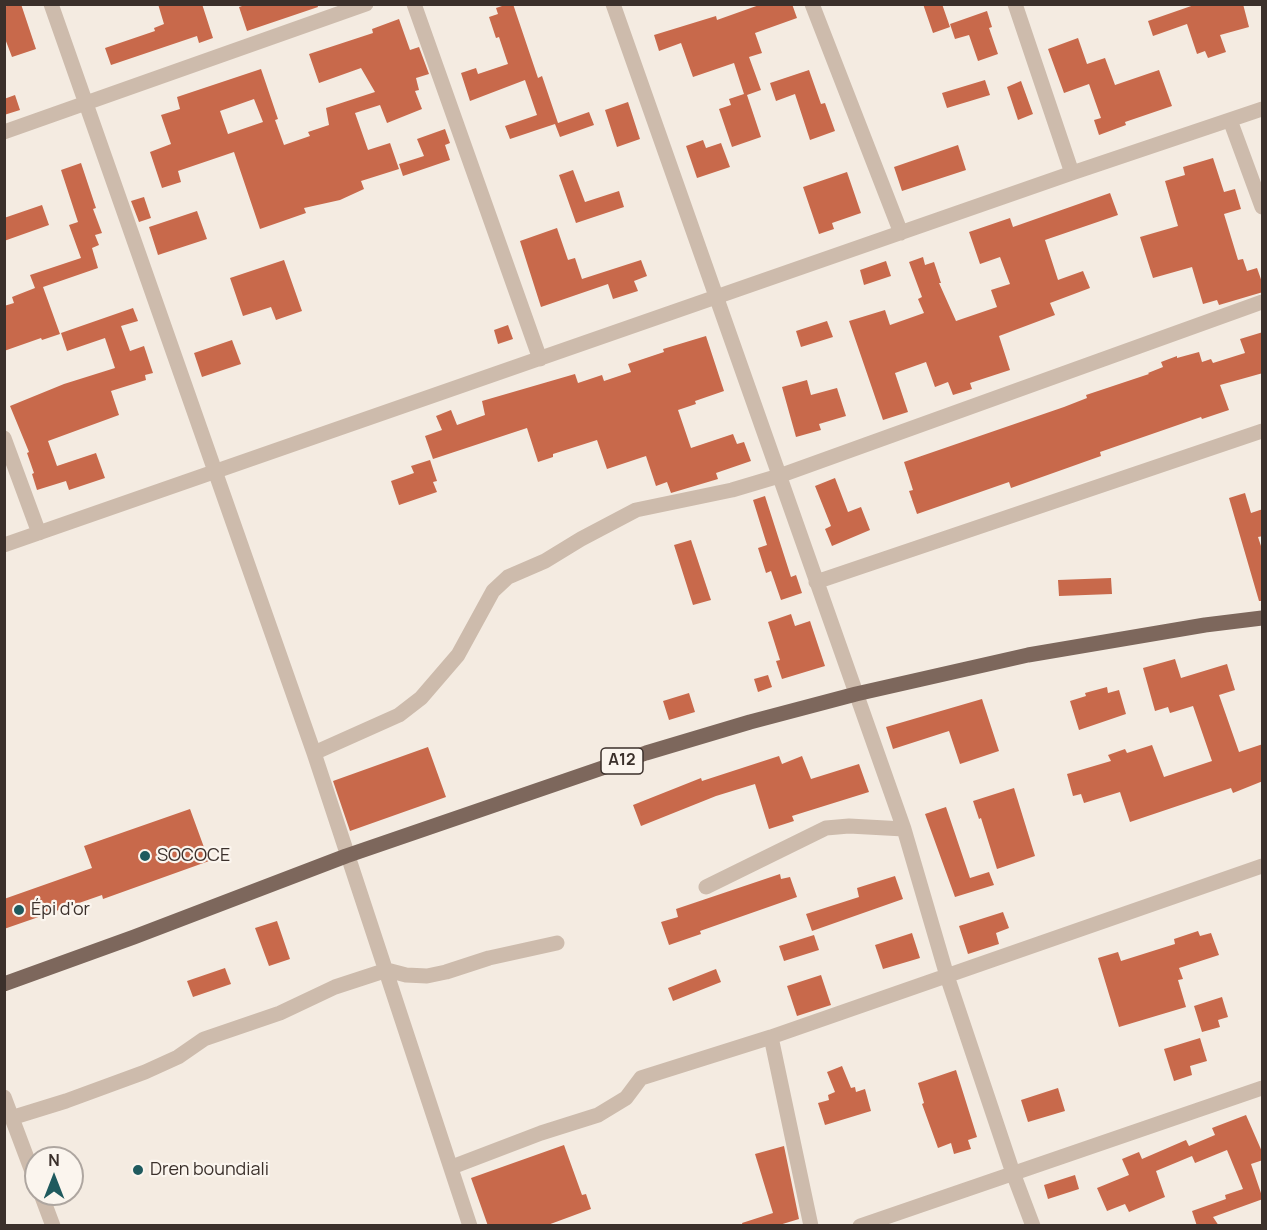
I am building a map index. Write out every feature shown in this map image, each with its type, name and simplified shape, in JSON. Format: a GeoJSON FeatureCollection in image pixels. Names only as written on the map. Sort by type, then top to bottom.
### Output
{"type":"FeatureCollection","features":[{"type":"Feature","properties":{"kind":"main road","name":"A12"},"geometry":{"type":"LineString","coordinates":[[4,984],[346,856],[645,753],[750,722],[856,694],[1028,655],[1205,625],[1263,618]]}},
{"type":"Feature","properties":{"kind":"street"},"geometry":{"type":"LineString","coordinates":[[51,4],[314,753],[346,856],[387,970],[470,1226]]}},
{"type":"Feature","properties":{"kind":"street"},"geometry":{"type":"LineString","coordinates":[[4,132],[366,4]]}},
{"type":"Feature","properties":{"kind":"street"},"geometry":{"type":"LineString","coordinates":[[414,4],[540,359]]}},
{"type":"Feature","properties":{"kind":"street"},"geometry":{"type":"LineString","coordinates":[[613,4],[904,829],[947,976],[1013,1173],[1034,1226]]}},
{"type":"Feature","properties":{"kind":"street"},"geometry":{"type":"LineString","coordinates":[[812,4],[901,233]]}},
{"type":"Feature","properties":{"kind":"street"},"geometry":{"type":"LineString","coordinates":[[1015,4],[1072,173]]}},
{"type":"Feature","properties":{"kind":"street"},"geometry":{"type":"LineString","coordinates":[[4,545],[1072,173],[1263,109]]}},
{"type":"Feature","properties":{"kind":"street"},"geometry":{"type":"LineString","coordinates":[[1230,120],[1263,207]]}},
{"type":"Feature","properties":{"kind":"street"},"geometry":{"type":"LineString","coordinates":[[314,753],[399,715],[421,698],[458,655],[493,591],[508,577],[545,561],[636,510],[732,490],[779,476],[1263,302]]}},
{"type":"Feature","properties":{"kind":"street"},"geometry":{"type":"LineString","coordinates":[[816,582],[1263,431]]}},
{"type":"Feature","properties":{"kind":"street"},"geometry":{"type":"LineString","coordinates":[[4,438],[39,533]]}},
{"type":"Feature","properties":{"kind":"street"},"geometry":{"type":"LineString","coordinates":[[706,887],[826,828],[849,826],[904,829]]}},
{"type":"Feature","properties":{"kind":"street"},"geometry":{"type":"LineString","coordinates":[[452,1167],[541,1133],[598,1115],[626,1098],[641,1078],[771,1037],[1263,866]]}},
{"type":"Feature","properties":{"kind":"street"},"geometry":{"type":"LineString","coordinates":[[11,1118],[145,1072],[178,1057],[204,1040],[280,1013],[334,987],[387,970],[406,975],[427,976],[489,958],[557,943]]}},
{"type":"Feature","properties":{"kind":"street"},"geometry":{"type":"LineString","coordinates":[[771,1037],[811,1226]]}},
{"type":"Feature","properties":{"kind":"street"},"geometry":{"type":"LineString","coordinates":[[860,1226],[1263,1088]]}},
{"type":"Feature","properties":{"kind":"street"},"geometry":{"type":"LineString","coordinates":[[4,1096],[24,1151]]}},
{"type":"Feature","properties":{"kind":"street"},"geometry":{"type":"LineString","coordinates":[[46,1206],[53,1226]]}},
{"type":"Feature","properties":{"kind":"building"},"geometry":{"type":"Polygon","coordinates":[[[21,4],[36,49],[12,57],[4,36],[4,7],[21,4]]]}},
{"type":"Feature","properties":{"kind":"building"},"geometry":{"type":"Polygon","coordinates":[[[158,4],[202,4],[213,38],[199,43],[197,36],[111,65],[105,48],[155,31],[154,28],[164,24],[158,4]]]}},
{"type":"Feature","properties":{"kind":"building"},"geometry":{"type":"Polygon","coordinates":[[[248,4],[317,4],[318,7],[247,31],[239,7],[248,4]]]}},
{"type":"Feature","properties":{"kind":"building"},"geometry":{"type":"Polygon","coordinates":[[[513,4],[538,78],[542,76],[558,123],[589,112],[594,125],[560,137],[555,124],[510,139],[505,126],[537,115],[525,80],[470,101],[461,73],[476,68],[478,74],[508,64],[489,17],[498,14],[496,8],[513,4]]]}},
{"type":"Feature","properties":{"kind":"building"},"geometry":{"type":"Polygon","coordinates":[[[762,4],[792,4],[797,18],[755,33],[762,53],[749,57],[761,90],[747,95],[761,137],[732,147],[719,109],[731,105],[729,99],[744,94],[734,63],[693,77],[681,43],[659,51],[654,35],[716,16],[717,20],[762,4]]]}},
{"type":"Feature","properties":{"kind":"building"},"geometry":{"type":"Polygon","coordinates":[[[923,4],[942,4],[950,27],[933,33],[923,4]]]}},
{"type":"Feature","properties":{"kind":"building"},"geometry":{"type":"Polygon","coordinates":[[[1197,4],[1243,4],[1249,27],[1220,35],[1226,52],[1208,58],[1205,51],[1197,54],[1187,24],[1153,36],[1148,21],[1197,4]]]}},
{"type":"Feature","properties":{"kind":"building"},"geometry":{"type":"Polygon","coordinates":[[[987,11],[992,27],[989,28],[998,54],[978,61],[969,35],[955,39],[950,24],[987,11]]]}},
{"type":"Feature","properties":{"kind":"building"},"geometry":{"type":"Polygon","coordinates":[[[399,19],[410,50],[419,47],[429,74],[416,78],[419,90],[415,91],[422,109],[387,123],[380,105],[355,113],[368,150],[390,143],[399,169],[361,181],[364,189],[340,200],[304,208],[306,213],[260,229],[234,152],[178,171],[181,182],[162,188],[150,152],[171,144],[161,115],[180,109],[177,97],[261,69],[284,145],[310,136],[308,132],[329,125],[326,108],[375,92],[361,68],[319,83],[309,54],[373,33],[372,29],[399,19]],[[254,99],[220,111],[228,134],[263,122],[254,99]]]}},
{"type":"Feature","properties":{"kind":"building"},"geometry":{"type":"Polygon","coordinates":[[[1078,38],[1087,64],[1105,58],[1115,85],[1159,70],[1172,106],[1125,122],[1126,125],[1099,135],[1094,120],[1101,118],[1089,84],[1064,93],[1048,49],[1078,38]]]}},
{"type":"Feature","properties":{"kind":"building"},"geometry":{"type":"Polygon","coordinates":[[[809,70],[821,104],[825,103],[835,131],[810,140],[795,94],[776,101],[770,83],[809,70]]]}},
{"type":"Feature","properties":{"kind":"building"},"geometry":{"type":"Polygon","coordinates":[[[985,80],[990,95],[947,108],[942,93],[985,80]]]}},
{"type":"Feature","properties":{"kind":"building"},"geometry":{"type":"Polygon","coordinates":[[[1021,81],[1033,114],[1018,120],[1007,87],[1021,81]]]}},
{"type":"Feature","properties":{"kind":"building"},"geometry":{"type":"Polygon","coordinates":[[[15,95],[20,110],[4,115],[4,99],[15,95]]]}},
{"type":"Feature","properties":{"kind":"building"},"geometry":{"type":"Polygon","coordinates":[[[628,102],[640,139],[617,147],[605,110],[628,102]]]}},
{"type":"Feature","properties":{"kind":"building"},"geometry":{"type":"Polygon","coordinates":[[[445,129],[450,143],[445,145],[450,160],[403,176],[399,164],[424,156],[417,139],[445,129]]]}},
{"type":"Feature","properties":{"kind":"building"},"geometry":{"type":"Polygon","coordinates":[[[703,140],[706,148],[721,143],[730,167],[697,178],[686,146],[703,140]]]}},
{"type":"Feature","properties":{"kind":"building"},"geometry":{"type":"Polygon","coordinates":[[[958,145],[966,170],[902,191],[894,167],[958,145]]]}},
{"type":"Feature","properties":{"kind":"building"},"geometry":{"type":"Polygon","coordinates":[[[1213,158],[1224,192],[1235,189],[1241,209],[1224,214],[1238,260],[1243,259],[1247,271],[1257,268],[1263,285],[1263,292],[1219,305],[1217,300],[1203,304],[1192,267],[1153,278],[1140,237],[1178,226],[1165,181],[1185,175],[1183,167],[1213,158]]]}},
{"type":"Feature","properties":{"kind":"building"},"geometry":{"type":"Polygon","coordinates":[[[81,163],[102,233],[95,235],[99,245],[92,248],[98,268],[43,287],[60,334],[4,351],[4,306],[14,303],[12,297],[35,288],[30,275],[81,258],[69,225],[78,222],[61,170],[81,163]]]}},
{"type":"Feature","properties":{"kind":"building"},"geometry":{"type":"Polygon","coordinates":[[[573,170],[585,202],[619,191],[624,207],[576,223],[559,175],[573,170]]]}},
{"type":"Feature","properties":{"kind":"building"},"geometry":{"type":"Polygon","coordinates":[[[847,172],[861,213],[832,223],[834,229],[819,234],[803,187],[847,172]]]}},
{"type":"Feature","properties":{"kind":"building"},"geometry":{"type":"Polygon","coordinates":[[[1110,193],[1118,215],[1045,240],[1058,280],[1083,271],[1090,288],[1050,303],[1055,315],[999,336],[1010,370],[970,383],[972,389],[953,395],[948,382],[935,387],[926,362],[895,373],[908,412],[883,420],[849,321],[885,310],[890,325],[924,313],[918,299],[922,297],[909,262],[923,257],[925,265],[934,262],[941,283],[939,283],[956,321],[997,307],[991,290],[1010,284],[1000,257],[980,264],[969,232],[1010,218],[1013,227],[1110,193]]]}},
{"type":"Feature","properties":{"kind":"building"},"geometry":{"type":"Polygon","coordinates":[[[144,197],[151,218],[139,222],[131,201],[144,197]]]}},
{"type":"Feature","properties":{"kind":"building"},"geometry":{"type":"Polygon","coordinates":[[[42,205],[49,225],[4,241],[4,218],[42,205]]]}},
{"type":"Feature","properties":{"kind":"building"},"geometry":{"type":"Polygon","coordinates":[[[197,211],[207,239],[158,255],[149,227],[197,211]]]}},
{"type":"Feature","properties":{"kind":"building"},"geometry":{"type":"Polygon","coordinates":[[[557,228],[568,260],[575,258],[582,279],[641,260],[647,276],[634,281],[638,291],[613,299],[608,284],[541,307],[520,241],[557,228]]]}},
{"type":"Feature","properties":{"kind":"building"},"geometry":{"type":"Polygon","coordinates":[[[284,260],[302,311],[276,320],[271,307],[243,316],[230,278],[284,260]]]}},
{"type":"Feature","properties":{"kind":"building"},"geometry":{"type":"Polygon","coordinates":[[[886,261],[891,276],[864,285],[860,270],[886,261]]]}},
{"type":"Feature","properties":{"kind":"building"},"geometry":{"type":"Polygon","coordinates":[[[133,308],[138,321],[121,326],[130,351],[144,346],[153,373],[145,375],[146,380],[111,391],[119,415],[48,441],[57,466],[96,453],[105,478],[69,490],[66,481],[37,490],[27,453],[29,452],[10,406],[64,384],[115,368],[105,338],[67,351],[61,333],[133,308]]]}},
{"type":"Feature","properties":{"kind":"building"},"geometry":{"type":"Polygon","coordinates":[[[827,321],[833,337],[801,347],[796,331],[827,321]]]}},
{"type":"Feature","properties":{"kind":"building"},"geometry":{"type":"Polygon","coordinates":[[[508,325],[513,339],[498,344],[494,330],[508,325]]]}},
{"type":"Feature","properties":{"kind":"building"},"geometry":{"type":"Polygon","coordinates":[[[1263,332],[1263,373],[1220,385],[1229,410],[1202,419],[1201,417],[1100,452],[1101,456],[1011,488],[1009,482],[917,514],[909,491],[913,490],[904,462],[1064,407],[1087,398],[1086,395],[1149,374],[1163,367],[1161,362],[1177,356],[1177,358],[1199,352],[1202,362],[1211,359],[1213,363],[1245,353],[1240,339],[1263,332]]]}},
{"type":"Feature","properties":{"kind":"building"},"geometry":{"type":"Polygon","coordinates":[[[706,336],[724,391],[695,401],[696,404],[678,410],[691,448],[733,434],[737,444],[744,442],[751,461],[716,473],[718,479],[671,493],[667,482],[656,486],[646,456],[607,469],[597,440],[553,454],[553,457],[538,462],[527,428],[433,459],[425,436],[442,430],[436,416],[451,410],[457,425],[485,415],[482,401],[575,374],[578,383],[602,375],[604,381],[631,372],[628,364],[664,352],[663,349],[706,336]]]}},
{"type":"Feature","properties":{"kind":"building"},"geometry":{"type":"Polygon","coordinates":[[[232,340],[241,364],[202,377],[194,353],[232,340]]]}},
{"type":"Feature","properties":{"kind":"building"},"geometry":{"type":"Polygon","coordinates":[[[807,380],[811,395],[837,388],[846,416],[819,424],[821,430],[796,437],[782,387],[807,380]]]}},
{"type":"Feature","properties":{"kind":"building"},"geometry":{"type":"Polygon","coordinates":[[[430,460],[437,481],[433,482],[437,492],[399,505],[391,481],[414,473],[411,466],[430,460]]]}},
{"type":"Feature","properties":{"kind":"building"},"geometry":{"type":"Polygon","coordinates":[[[835,478],[848,512],[861,507],[870,530],[832,546],[825,529],[831,526],[815,486],[835,478]]]}},
{"type":"Feature","properties":{"kind":"building"},"geometry":{"type":"Polygon","coordinates":[[[1245,493],[1251,513],[1263,509],[1263,536],[1258,537],[1263,552],[1263,601],[1259,601],[1229,498],[1245,493]]]}},
{"type":"Feature","properties":{"kind":"building"},"geometry":{"type":"Polygon","coordinates":[[[765,496],[791,577],[796,575],[802,593],[781,600],[771,571],[766,573],[758,548],[767,545],[753,500],[765,496]]]}},
{"type":"Feature","properties":{"kind":"building"},"geometry":{"type":"Polygon","coordinates":[[[691,540],[711,600],[693,605],[674,545],[691,540]]]}},
{"type":"Feature","properties":{"kind":"building"},"geometry":{"type":"Polygon","coordinates":[[[1111,578],[1112,594],[1059,596],[1058,580],[1111,578]]]}},
{"type":"Feature","properties":{"kind":"building"},"geometry":{"type":"Polygon","coordinates":[[[791,614],[795,626],[810,621],[825,666],[782,679],[776,661],[780,660],[768,622],[791,614]]]}},
{"type":"Feature","properties":{"kind":"building"},"geometry":{"type":"Polygon","coordinates":[[[1175,659],[1181,678],[1227,664],[1235,690],[1219,695],[1239,752],[1263,744],[1263,781],[1233,793],[1231,788],[1130,822],[1120,792],[1084,803],[1081,794],[1073,796],[1067,774],[1111,761],[1108,755],[1125,749],[1127,753],[1152,745],[1164,777],[1212,761],[1193,706],[1170,713],[1168,707],[1155,711],[1143,668],[1175,659]]]}},
{"type":"Feature","properties":{"kind":"building"},"geometry":{"type":"Polygon","coordinates":[[[768,675],[772,687],[758,692],[754,679],[768,675]]]}},
{"type":"Feature","properties":{"kind":"building"},"geometry":{"type":"Polygon","coordinates":[[[1107,687],[1108,693],[1119,690],[1126,714],[1079,730],[1070,701],[1086,696],[1085,693],[1107,687]]]}},
{"type":"Feature","properties":{"kind":"building"},"geometry":{"type":"Polygon","coordinates":[[[689,693],[695,712],[669,720],[663,701],[689,693]]]}},
{"type":"Feature","properties":{"kind":"building"},"geometry":{"type":"Polygon","coordinates":[[[982,699],[999,751],[960,764],[949,731],[893,749],[886,727],[982,699]]]}},
{"type":"Feature","properties":{"kind":"building"},"geometry":{"type":"Polygon","coordinates":[[[428,747],[446,797],[350,831],[333,781],[428,747]]]}},
{"type":"Feature","properties":{"kind":"building"},"geometry":{"type":"Polygon","coordinates":[[[779,756],[782,764],[802,756],[811,779],[859,764],[869,792],[792,816],[794,821],[769,829],[755,784],[716,796],[641,826],[633,805],[701,778],[702,781],[779,756]]]}},
{"type":"Feature","properties":{"kind":"building"},"geometry":{"type":"Polygon","coordinates":[[[1014,788],[1035,856],[997,869],[981,818],[979,819],[973,801],[1014,788]]]}},
{"type":"Feature","properties":{"kind":"building"},"geometry":{"type":"Polygon","coordinates":[[[946,807],[970,878],[989,872],[994,885],[955,897],[925,814],[946,807]]]}},
{"type":"Feature","properties":{"kind":"building"},"geometry":{"type":"Polygon","coordinates":[[[190,809],[209,861],[103,899],[102,895],[4,929],[4,899],[92,868],[84,846],[190,809]]]}},
{"type":"Feature","properties":{"kind":"building"},"geometry":{"type":"Polygon","coordinates":[[[780,874],[781,879],[790,877],[797,897],[700,931],[701,934],[669,945],[661,922],[678,917],[676,909],[780,874]]]}},
{"type":"Feature","properties":{"kind":"building"},"geometry":{"type":"Polygon","coordinates":[[[895,876],[903,899],[812,931],[806,914],[859,897],[857,888],[895,876]]]}},
{"type":"Feature","properties":{"kind":"building"},"geometry":{"type":"Polygon","coordinates":[[[1003,912],[1009,928],[996,933],[999,944],[968,954],[959,926],[1003,912]]]}},
{"type":"Feature","properties":{"kind":"building"},"geometry":{"type":"Polygon","coordinates":[[[277,921],[290,959],[269,966],[255,928],[277,921]]]}},
{"type":"Feature","properties":{"kind":"building"},"geometry":{"type":"Polygon","coordinates":[[[1198,931],[1200,936],[1211,933],[1219,955],[1179,968],[1183,979],[1178,980],[1186,1007],[1119,1027],[1098,958],[1118,952],[1121,961],[1175,944],[1174,939],[1198,931]]]}},
{"type":"Feature","properties":{"kind":"building"},"geometry":{"type":"Polygon","coordinates":[[[912,933],[920,958],[883,969],[875,945],[912,933]]]}},
{"type":"Feature","properties":{"kind":"building"},"geometry":{"type":"Polygon","coordinates":[[[814,935],[819,950],[784,961],[779,946],[814,935]]]}},
{"type":"Feature","properties":{"kind":"building"},"geometry":{"type":"Polygon","coordinates":[[[225,968],[231,984],[193,997],[187,981],[225,968]]]}},
{"type":"Feature","properties":{"kind":"building"},"geometry":{"type":"Polygon","coordinates":[[[716,969],[721,982],[673,1001],[668,988],[716,969]]]}},
{"type":"Feature","properties":{"kind":"building"},"geometry":{"type":"Polygon","coordinates":[[[821,975],[831,1005],[797,1016],[787,986],[821,975]]]}},
{"type":"Feature","properties":{"kind":"building"},"geometry":{"type":"Polygon","coordinates":[[[1222,997],[1228,1017],[1218,1020],[1220,1027],[1202,1032],[1194,1006],[1222,997]]]}},
{"type":"Feature","properties":{"kind":"building"},"geometry":{"type":"Polygon","coordinates":[[[1200,1038],[1207,1061],[1190,1066],[1192,1075],[1174,1081],[1164,1049],[1200,1038]]]}},
{"type":"Feature","properties":{"kind":"building"},"geometry":{"type":"Polygon","coordinates":[[[842,1066],[851,1088],[855,1087],[856,1092],[865,1089],[871,1111],[825,1125],[818,1103],[829,1100],[828,1095],[835,1092],[827,1072],[842,1066]]]}},
{"type":"Feature","properties":{"kind":"building"},"geometry":{"type":"Polygon","coordinates":[[[956,1070],[977,1137],[968,1140],[971,1149],[954,1154],[951,1143],[938,1148],[922,1104],[924,1103],[918,1083],[956,1070]]]}},
{"type":"Feature","properties":{"kind":"building"},"geometry":{"type":"Polygon","coordinates":[[[1058,1088],[1065,1111],[1028,1122],[1021,1100],[1058,1088]]]}},
{"type":"Feature","properties":{"kind":"building"},"geometry":{"type":"Polygon","coordinates":[[[1246,1115],[1263,1154],[1263,1160],[1251,1164],[1263,1199],[1213,1217],[1219,1226],[1197,1226],[1192,1211],[1226,1199],[1225,1195],[1243,1189],[1227,1150],[1195,1163],[1192,1156],[1156,1171],[1165,1197],[1129,1212],[1125,1204],[1107,1211],[1097,1188],[1129,1175],[1122,1159],[1139,1152],[1142,1159],[1186,1140],[1189,1146],[1215,1135],[1212,1128],[1246,1115]]]}},
{"type":"Feature","properties":{"kind":"building"},"geometry":{"type":"Polygon","coordinates":[[[564,1145],[582,1195],[586,1194],[591,1209],[545,1226],[488,1226],[471,1178],[564,1145]]]}},
{"type":"Feature","properties":{"kind":"building"},"geometry":{"type":"Polygon","coordinates":[[[784,1146],[799,1219],[776,1226],[743,1226],[742,1223],[773,1213],[755,1154],[784,1146]]]}},
{"type":"Feature","properties":{"kind":"building"},"geometry":{"type":"Polygon","coordinates":[[[1075,1175],[1079,1189],[1048,1199],[1044,1185],[1075,1175]]]}},
{"type":"Feature","properties":{"kind":"place","name":"SOCOCE"},"geometry":{"type":"Point","coordinates":[145,856]}},
{"type":"Feature","properties":{"kind":"place","name":"Épi d'or"},"geometry":{"type":"Point","coordinates":[19,910]}},
{"type":"Feature","properties":{"kind":"place","name":"Dren boundiali"},"geometry":{"type":"Point","coordinates":[138,1170]}}]}
